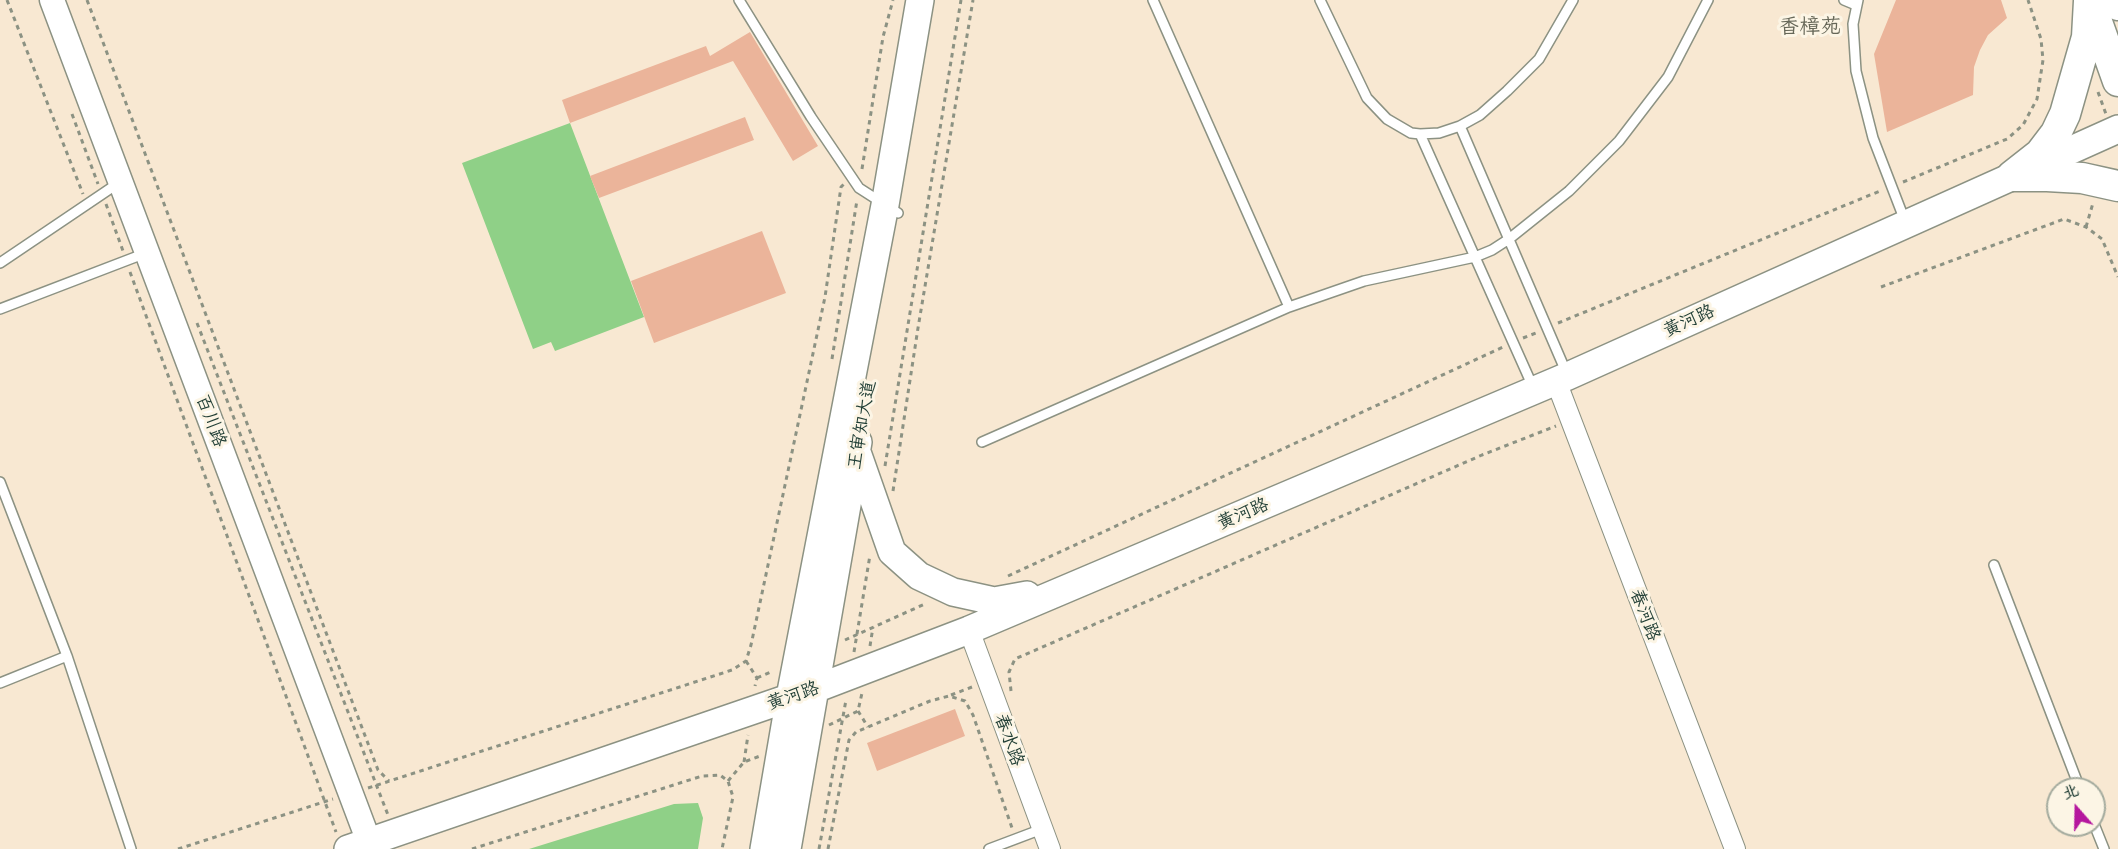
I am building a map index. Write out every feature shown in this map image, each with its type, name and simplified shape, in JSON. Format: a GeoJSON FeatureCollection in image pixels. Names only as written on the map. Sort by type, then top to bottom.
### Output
{"type":"FeatureCollection","features":[{"type":"Feature","properties":{"kind":"main road"},"geometry":{"type":"LineString","coordinates":[[810,655],[892,209],[920,0]]}},
{"type":"Feature","properties":{"kind":"main road","name":"王审知大道"},"geometry":{"type":"LineString","coordinates":[[787,849],[802,693],[857,452],[892,209],[935,0]]}},
{"type":"Feature","properties":{"kind":"main road"},"geometry":{"type":"LineString","coordinates":[[2104,1],[2118,19]]}},
{"type":"Feature","properties":{"kind":"main road"},"geometry":{"type":"LineString","coordinates":[[2104,1],[2118,81]]}},
{"type":"Feature","properties":{"kind":"main road"},"geometry":{"type":"LineString","coordinates":[[2012,176],[2040,154],[2056,133],[2065,114],[2087,37],[2104,1]]}},
{"type":"Feature","properties":{"kind":"main road","name":"黄河路"},"geometry":{"type":"LineString","coordinates":[[352,844],[395,833],[802,693],[969,630],[1553,382],[2118,129]]}},
{"type":"Feature","properties":{"kind":"main road"},"geometry":{"type":"LineString","coordinates":[[2012,176],[2082,178],[2118,186]]}},
{"type":"Feature","properties":{"kind":"main road"},"geometry":{"type":"LineString","coordinates":[[857,452],[892,552],[919,576],[953,592],[994,601],[1067,589]]}},
{"type":"Feature","properties":{"kind":"main road"},"geometry":{"type":"LineString","coordinates":[[764,849],[802,693]]}},
{"type":"Feature","properties":{"kind":"street","name":"百川路"},"geometry":{"type":"LineString","coordinates":[[52,0],[112,188],[137,256],[351,794],[352,844]]}},
{"type":"Feature","properties":{"kind":"street","name":"春河路"},"geometry":{"type":"LineString","coordinates":[[1553,382],[1571,420],[1735,849]]}},
{"type":"Feature","properties":{"kind":"street","name":"春水路"},"geometry":{"type":"LineString","coordinates":[[969,630],[1050,849]]}},
{"type":"Feature","properties":{"kind":"lane"},"geometry":{"type":"LineString","coordinates":[[739,0],[811,117],[859,188],[892,209]]}},
{"type":"Feature","properties":{"kind":"lane"},"geometry":{"type":"LineString","coordinates":[[1153,0],[1289,307]]}},
{"type":"Feature","properties":{"kind":"lane"},"geometry":{"type":"LineString","coordinates":[[1320,0],[1367,98],[1387,119],[1411,133],[1420,134],[1439,134],[1480,115],[1539,59],[1573,0]]}},
{"type":"Feature","properties":{"kind":"lane"},"geometry":{"type":"LineString","coordinates":[[982,442],[1289,307],[1364,281],[1475,256],[1492,250],[1569,190],[1620,141],[1668,77],[1708,0]]}},
{"type":"Feature","properties":{"kind":"lane"},"geometry":{"type":"LineString","coordinates":[[1844,0],[1857,3],[1852,24],[1856,71],[1873,138],[1906,224]]}},
{"type":"Feature","properties":{"kind":"lane"},"geometry":{"type":"LineString","coordinates":[[1460,126],[1547,328],[1553,382]]}},
{"type":"Feature","properties":{"kind":"lane"},"geometry":{"type":"LineString","coordinates":[[1420,134],[1514,342],[1553,382]]}},
{"type":"Feature","properties":{"kind":"lane"},"geometry":{"type":"LineString","coordinates":[[0,263],[112,188]]}},
{"type":"Feature","properties":{"kind":"lane"},"geometry":{"type":"LineString","coordinates":[[0,309],[137,256]]}},
{"type":"Feature","properties":{"kind":"lane"},"geometry":{"type":"LineString","coordinates":[[0,482],[67,656],[131,849]]}},
{"type":"Feature","properties":{"kind":"lane"},"geometry":{"type":"LineString","coordinates":[[1994,565],[2075,777]]}},
{"type":"Feature","properties":{"kind":"lane"},"geometry":{"type":"LineString","coordinates":[[0,683],[67,656]]}},
{"type":"Feature","properties":{"kind":"lane"},"geometry":{"type":"LineString","coordinates":[[989,849],[1042,830]]}},
{"type":"Feature","properties":{"kind":"path"},"geometry":{"type":"LineString","coordinates":[[7,0],[87,204]]}},
{"type":"Feature","properties":{"kind":"path"},"geometry":{"type":"LineString","coordinates":[[87,0],[378,770],[389,781]]}},
{"type":"Feature","properties":{"kind":"path"},"geometry":{"type":"LineString","coordinates":[[885,466],[961,0]]}},
{"type":"Feature","properties":{"kind":"path"},"geometry":{"type":"LineString","coordinates":[[893,498],[918,328],[973,0]]}},
{"type":"Feature","properties":{"kind":"path"},"geometry":{"type":"LineString","coordinates":[[1006,577],[1514,342],[2007,139],[2023,125],[2037,99],[2043,60],[2042,39],[2028,0]]}},
{"type":"Feature","properties":{"kind":"path"},"geometry":{"type":"LineString","coordinates":[[70,108],[112,188],[325,802],[352,844]]}},
{"type":"Feature","properties":{"kind":"path"},"geometry":{"type":"LineString","coordinates":[[178,849],[732,670],[746,661],[752,645],[825,297],[841,187],[851,176]]}},
{"type":"Feature","properties":{"kind":"path"},"geometry":{"type":"LineString","coordinates":[[1881,287],[2064,219],[2086,227],[2102,239],[2118,277]]}},
{"type":"Feature","properties":{"kind":"path"},"geometry":{"type":"LineString","coordinates":[[196,321],[395,833]]}},
{"type":"Feature","properties":{"kind":"path"},"geometry":{"type":"LineString","coordinates":[[1013,698],[1009,672],[1015,658],[1482,455],[1571,420]]}},
{"type":"Feature","properties":{"kind":"path"},"geometry":{"type":"LineString","coordinates":[[819,849],[872,545]]}},
{"type":"Feature","properties":{"kind":"path"},"geometry":{"type":"LineString","coordinates":[[746,661],[757,678],[932,600],[935,584]]}},
{"type":"Feature","properties":{"kind":"path"},"geometry":{"type":"LineString","coordinates":[[828,849],[849,740],[856,732],[930,701],[949,696],[964,701],[973,716],[1016,839]]}},
{"type":"Feature","properties":{"kind":"path"},"geometry":{"type":"LineString","coordinates":[[858,711],[868,727]]}},
{"type":"Feature","properties":{"kind":"path"},"geometry":{"type":"LineString","coordinates":[[728,781],[744,762]]}},
{"type":"Feature","properties":{"kind":"path"},"geometry":{"type":"LineString","coordinates":[[472,849],[702,776],[720,775],[728,781],[733,797],[722,849]]}},
{"type":"Feature","properties":{"kind":"green space"},"geometry":{"type":"Polygon","coordinates":[[[570,123],[644,317],[555,351],[551,342],[533,349],[462,163],[570,123]]]}},
{"type":"Feature","properties":{"kind":"green space"},"geometry":{"type":"Polygon","coordinates":[[[698,803],[703,818],[698,849],[529,849],[674,804],[698,803]]]}},
{"type":"Feature","properties":{"kind":"building"},"geometry":{"type":"Polygon","coordinates":[[[1896,0],[2001,0],[2007,18],[1988,35],[1980,50],[1974,67],[1973,95],[1887,132],[1874,54],[1896,0]]]}},
{"type":"Feature","properties":{"kind":"building"},"geometry":{"type":"Polygon","coordinates":[[[750,32],[818,146],[793,161],[733,61],[570,123],[562,100],[706,46],[710,56],[750,32]]]}},
{"type":"Feature","properties":{"kind":"building"},"geometry":{"type":"Polygon","coordinates":[[[745,117],[754,140],[599,198],[590,176],[745,117]]]}},
{"type":"Feature","properties":{"kind":"building"},"geometry":{"type":"Polygon","coordinates":[[[762,231],[786,293],[654,343],[631,281],[762,231]]]}},
{"type":"Feature","properties":{"kind":"building"},"geometry":{"type":"Polygon","coordinates":[[[955,709],[965,736],[877,771],[867,743],[955,709]]]}},
{"type":"Feature","properties":{"kind":"district","name":"香樟苑"},"geometry":{"type":"Point","coordinates":[1810,27]}}]}
